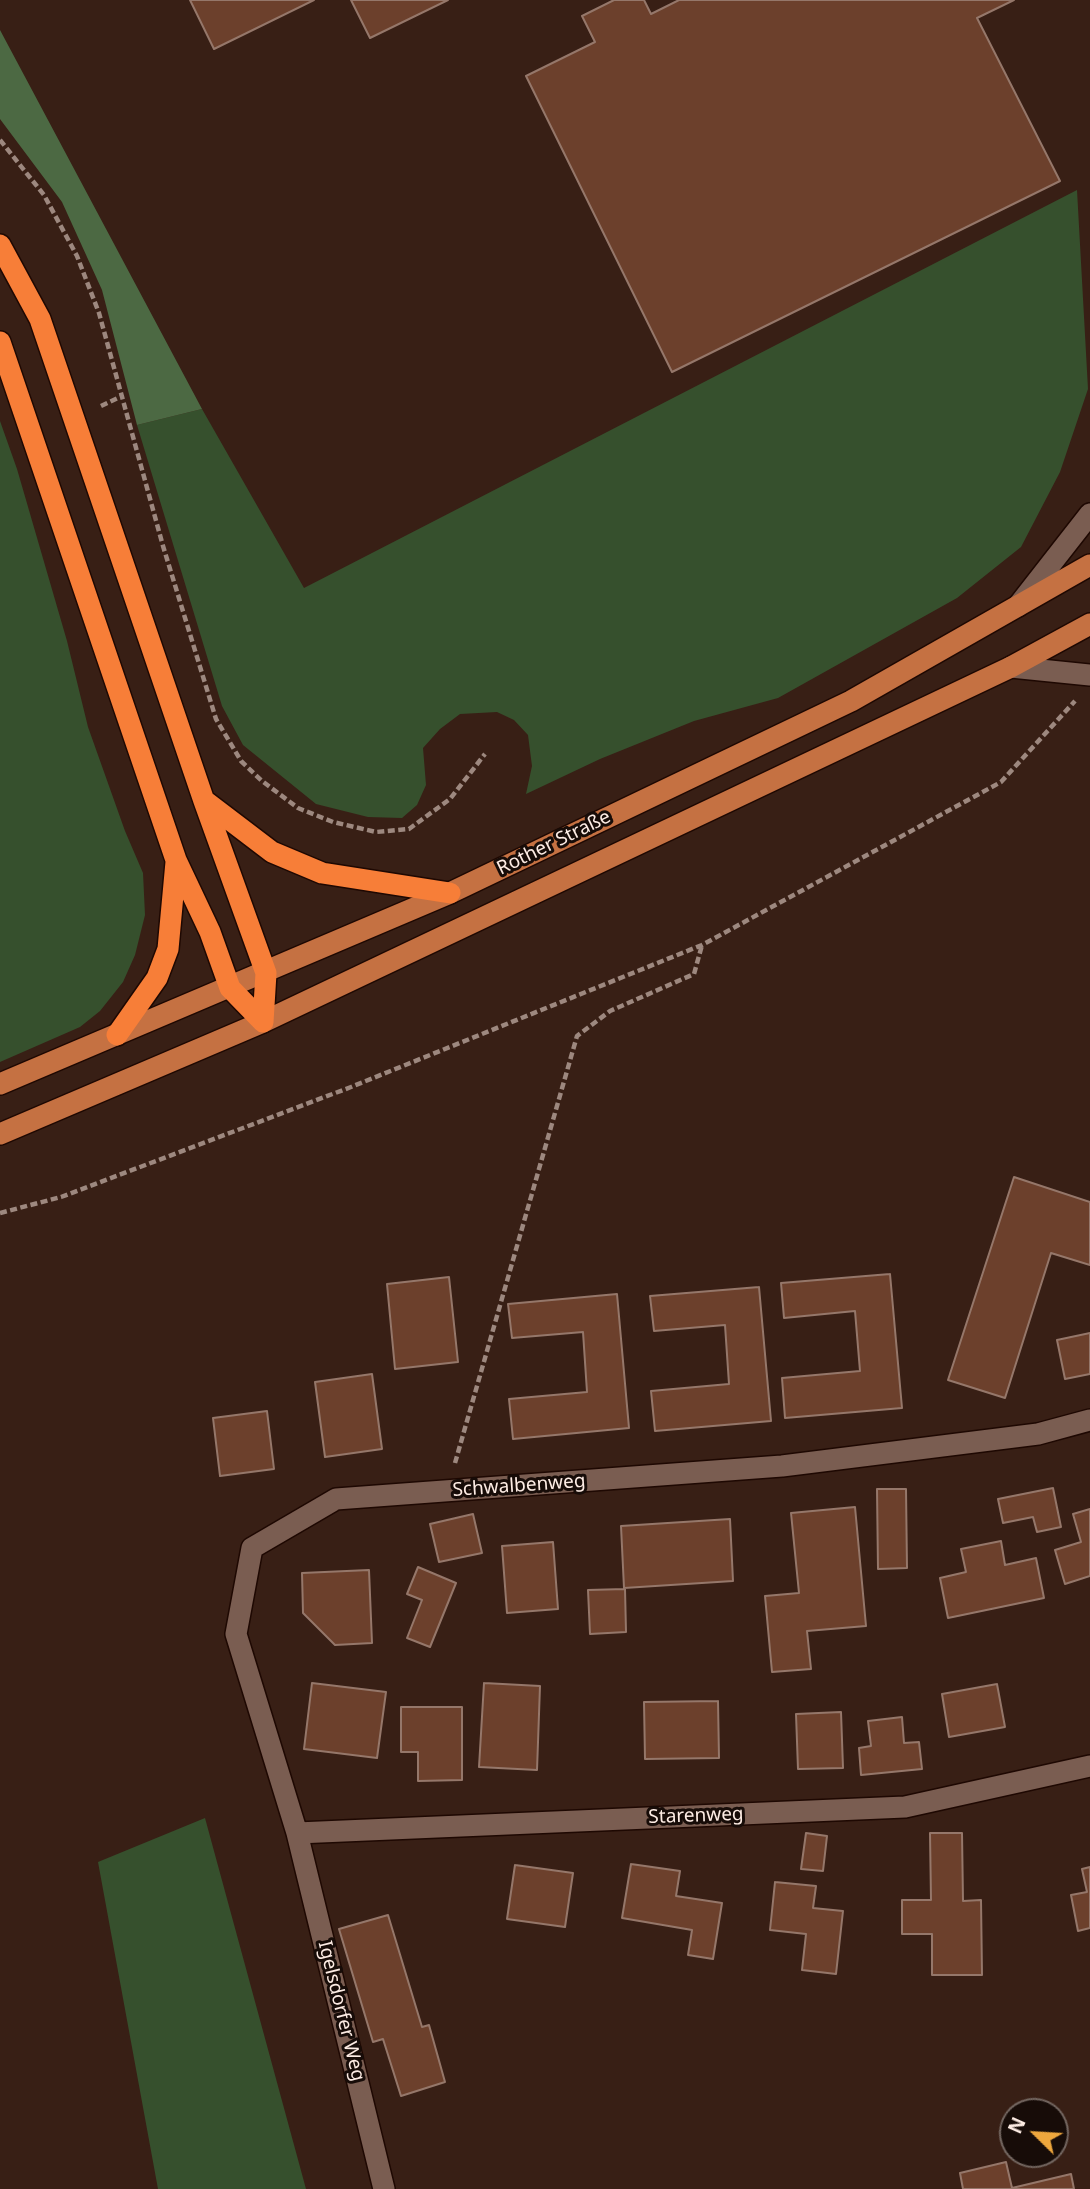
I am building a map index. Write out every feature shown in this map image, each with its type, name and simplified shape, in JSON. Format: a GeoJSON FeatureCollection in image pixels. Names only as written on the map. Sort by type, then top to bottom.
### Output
{"type":"FeatureCollection","features":[{"type":"Feature","properties":{"kind":"highway"},"geometry":{"type":"LineString","coordinates":[[0,245],[40,319],[204,801],[266,973],[263,1022]]}},
{"type":"Feature","properties":{"kind":"highway"},"geometry":{"type":"LineString","coordinates":[[0,342],[176,860],[211,932],[230,988],[263,1022]]}},
{"type":"Feature","properties":{"kind":"highway"},"geometry":{"type":"LineString","coordinates":[[204,801],[272,852],[322,873],[450,893]]}},
{"type":"Feature","properties":{"kind":"highway"},"geometry":{"type":"LineString","coordinates":[[117,1035],[157,978],[168,948],[176,860]]}},
{"type":"Feature","properties":{"kind":"main road","name":"Rother Straße"},"geometry":{"type":"LineString","coordinates":[[0,1084],[450,893],[851,701],[1090,565]]}},
{"type":"Feature","properties":{"kind":"main road","name":"Rother Straße"},"geometry":{"type":"LineString","coordinates":[[0,1134],[263,1022],[1011,667],[1090,624]]}},
{"type":"Feature","properties":{"kind":"street"},"geometry":{"type":"LineString","coordinates":[[1018,607],[1090,514]]}},
{"type":"Feature","properties":{"kind":"street"},"geometry":{"type":"LineString","coordinates":[[1011,667],[1086,685]]}},
{"type":"Feature","properties":{"kind":"street","name":"Schwalbenweg"},"geometry":{"type":"LineString","coordinates":[[298,1833],[236,1634],[252,1548],[337,1499],[782,1466],[1038,1434],[1090,1420]]}},
{"type":"Feature","properties":{"kind":"street","name":"Starenweg"},"geometry":{"type":"LineString","coordinates":[[298,1833],[905,1807],[1090,1766]]}},
{"type":"Feature","properties":{"kind":"street","name":"Igelsdorfer Weg"},"geometry":{"type":"LineString","coordinates":[[298,1833],[384,2189]]}},
{"type":"Feature","properties":{"kind":"path"},"geometry":{"type":"LineString","coordinates":[[0,140],[44,195],[78,256],[99,313],[163,546],[216,719],[241,761],[298,808],[333,822],[376,832],[409,829],[450,799],[485,754]]}},
{"type":"Feature","properties":{"kind":"path"},"geometry":{"type":"LineString","coordinates":[[0,1213],[61,1197],[351,1087],[702,945],[1001,782],[1086,685]]}},
{"type":"Feature","properties":{"kind":"path"},"geometry":{"type":"LineString","coordinates":[[447,1491],[577,1036],[610,1011],[694,974],[702,945]]}},
{"type":"Feature","properties":{"kind":"green space"},"geometry":{"type":"Polygon","coordinates":[[[0,30],[202,409],[137,425],[102,290],[62,202],[0,119],[0,30]]]}},
{"type":"Feature","properties":{"kind":"green space"},"geometry":{"type":"Polygon","coordinates":[[[1077,190],[1088,389],[1060,472],[1021,547],[957,598],[778,698],[694,721],[600,759],[526,794],[532,766],[528,735],[514,720],[497,712],[460,714],[440,729],[423,748],[426,785],[417,805],[402,818],[368,817],[316,804],[243,745],[222,706],[137,425],[202,409],[304,588],[1077,190]]]}},
{"type":"Feature","properties":{"kind":"green space"},"geometry":{"type":"Polygon","coordinates":[[[0,421],[17,469],[67,641],[88,727],[143,873],[145,915],[135,955],[123,982],[100,1011],[80,1027],[0,1062],[0,421]]]}},
{"type":"Feature","properties":{"kind":"green space"},"geometry":{"type":"Polygon","coordinates":[[[205,1818],[306,2189],[158,2189],[98,1862],[205,1818]]]}},
{"type":"Feature","properties":{"kind":"building"},"geometry":{"type":"Polygon","coordinates":[[[190,0],[314,0],[214,49],[190,0]]]}},
{"type":"Feature","properties":{"kind":"building"},"geometry":{"type":"Polygon","coordinates":[[[351,0],[448,0],[370,38],[351,0]]]}},
{"type":"Feature","properties":{"kind":"building"},"geometry":{"type":"Polygon","coordinates":[[[614,0],[644,0],[651,14],[679,0],[1014,0],[977,18],[1060,181],[672,372],[526,76],[595,42],[582,16],[614,0]]]}},
{"type":"Feature","properties":{"kind":"building"},"geometry":{"type":"Polygon","coordinates":[[[1014,1177],[1090,1202],[1090,1265],[1051,1253],[1005,1398],[948,1380],[1014,1177]]]}},
{"type":"Feature","properties":{"kind":"building"},"geometry":{"type":"Polygon","coordinates":[[[890,1274],[902,1408],[785,1418],[782,1378],[860,1371],[855,1311],[784,1318],[781,1283],[890,1274]]]}},
{"type":"Feature","properties":{"kind":"building"},"geometry":{"type":"Polygon","coordinates":[[[449,1277],[458,1362],[395,1369],[387,1284],[449,1277]]]}},
{"type":"Feature","properties":{"kind":"building"},"geometry":{"type":"Polygon","coordinates":[[[759,1287],[771,1421],[655,1431],[651,1391],[729,1384],[725,1325],[654,1331],[650,1296],[759,1287]]]}},
{"type":"Feature","properties":{"kind":"building"},"geometry":{"type":"Polygon","coordinates":[[[617,1294],[629,1428],[513,1439],[509,1399],[587,1392],[583,1332],[512,1338],[508,1304],[617,1294]]]}},
{"type":"Feature","properties":{"kind":"building"},"geometry":{"type":"Polygon","coordinates":[[[1090,1333],[1090,1374],[1065,1379],[1057,1340],[1090,1333]]]}},
{"type":"Feature","properties":{"kind":"building"},"geometry":{"type":"Polygon","coordinates":[[[372,1374],[382,1449],[325,1457],[315,1382],[372,1374]]]}},
{"type":"Feature","properties":{"kind":"building"},"geometry":{"type":"Polygon","coordinates":[[[267,1411],[274,1469],[220,1476],[213,1418],[267,1411]]]}},
{"type":"Feature","properties":{"kind":"building"},"geometry":{"type":"Polygon","coordinates":[[[1053,1488],[1061,1527],[1037,1532],[1033,1517],[1003,1523],[998,1499],[1053,1488]]]}},
{"type":"Feature","properties":{"kind":"building"},"geometry":{"type":"Polygon","coordinates":[[[877,1489],[906,1489],[907,1568],[878,1569],[877,1489]]]}},
{"type":"Feature","properties":{"kind":"building"},"geometry":{"type":"Polygon","coordinates":[[[855,1507],[866,1626],[807,1631],[811,1669],[772,1672],[765,1596],[799,1593],[791,1513],[855,1507]]]}},
{"type":"Feature","properties":{"kind":"building"},"geometry":{"type":"Polygon","coordinates":[[[1090,1509],[1090,1576],[1065,1584],[1055,1550],[1081,1542],[1073,1514],[1090,1509]]]}},
{"type":"Feature","properties":{"kind":"building"},"geometry":{"type":"Polygon","coordinates":[[[473,1514],[482,1553],[439,1562],[430,1524],[473,1514]]]}},
{"type":"Feature","properties":{"kind":"building"},"geometry":{"type":"Polygon","coordinates":[[[730,1519],[733,1581],[624,1588],[621,1526],[730,1519]]]}},
{"type":"Feature","properties":{"kind":"building"},"geometry":{"type":"Polygon","coordinates":[[[1001,1541],[1005,1565],[1036,1558],[1044,1598],[948,1618],[940,1578],[966,1572],[961,1549],[1001,1541]]]}},
{"type":"Feature","properties":{"kind":"building"},"geometry":{"type":"Polygon","coordinates":[[[553,1542],[558,1609],[507,1613],[502,1546],[553,1542]]]}},
{"type":"Feature","properties":{"kind":"building"},"geometry":{"type":"Polygon","coordinates":[[[418,1567],[456,1583],[430,1647],[407,1638],[422,1600],[407,1594],[418,1567]]]}},
{"type":"Feature","properties":{"kind":"building"},"geometry":{"type":"Polygon","coordinates":[[[369,1570],[372,1643],[335,1645],[303,1613],[302,1573],[369,1570]]]}},
{"type":"Feature","properties":{"kind":"building"},"geometry":{"type":"Polygon","coordinates":[[[625,1589],[626,1632],[590,1634],[588,1590],[625,1589]]]}},
{"type":"Feature","properties":{"kind":"building"},"geometry":{"type":"Polygon","coordinates":[[[312,1683],[386,1692],[377,1758],[304,1749],[312,1683]]]}},
{"type":"Feature","properties":{"kind":"building"},"geometry":{"type":"Polygon","coordinates":[[[484,1683],[540,1686],[537,1770],[479,1767],[484,1683]]]}},
{"type":"Feature","properties":{"kind":"building"},"geometry":{"type":"Polygon","coordinates":[[[997,1684],[1005,1727],[949,1737],[942,1694],[997,1684]]]}},
{"type":"Feature","properties":{"kind":"building"},"geometry":{"type":"Polygon","coordinates":[[[718,1701],[719,1758],[645,1759],[644,1702],[718,1701]]]}},
{"type":"Feature","properties":{"kind":"building"},"geometry":{"type":"Polygon","coordinates":[[[401,1707],[462,1707],[462,1780],[418,1781],[418,1752],[401,1752],[401,1707]]]}},
{"type":"Feature","properties":{"kind":"building"},"geometry":{"type":"Polygon","coordinates":[[[841,1712],[843,1768],[798,1769],[796,1714],[841,1712]]]}},
{"type":"Feature","properties":{"kind":"building"},"geometry":{"type":"Polygon","coordinates":[[[902,1717],[904,1743],[919,1742],[922,1769],[861,1775],[859,1748],[871,1746],[868,1721],[902,1717]]]}},
{"type":"Feature","properties":{"kind":"building"},"geometry":{"type":"Polygon","coordinates":[[[806,1833],[827,1836],[823,1871],[801,1869],[806,1833]]]}},
{"type":"Feature","properties":{"kind":"building"},"geometry":{"type":"Polygon","coordinates":[[[930,1833],[962,1833],[963,1901],[981,1900],[982,1975],[932,1975],[932,1934],[902,1934],[902,1900],[931,1900],[930,1833]]]}},
{"type":"Feature","properties":{"kind":"building"},"geometry":{"type":"Polygon","coordinates":[[[631,1864],[680,1871],[676,1896],[722,1903],[713,1959],[688,1955],[692,1930],[622,1918],[631,1864]]]}},
{"type":"Feature","properties":{"kind":"building"},"geometry":{"type":"Polygon","coordinates":[[[515,1865],[573,1873],[565,1927],[507,1919],[515,1865]]]}},
{"type":"Feature","properties":{"kind":"building"},"geometry":{"type":"Polygon","coordinates":[[[1090,1867],[1090,1928],[1078,1931],[1071,1895],[1087,1892],[1082,1869],[1090,1867]]]}},
{"type":"Feature","properties":{"kind":"building"},"geometry":{"type":"Polygon","coordinates":[[[775,1882],[816,1886],[813,1908],[843,1911],[836,1974],[802,1970],[806,1934],[770,1930],[775,1882]]]}},
{"type":"Feature","properties":{"kind":"building"},"geometry":{"type":"Polygon","coordinates":[[[388,1915],[422,2027],[429,2025],[445,2082],[401,2096],[383,2039],[373,2042],[339,1929],[388,1915]]]}},
{"type":"Feature","properties":{"kind":"building"},"geometry":{"type":"Polygon","coordinates":[[[999,2164],[999,2168],[1007,2168],[1012,2188],[1071,2174],[1074,2189],[963,2189],[960,2173],[999,2164]]]}}]}
